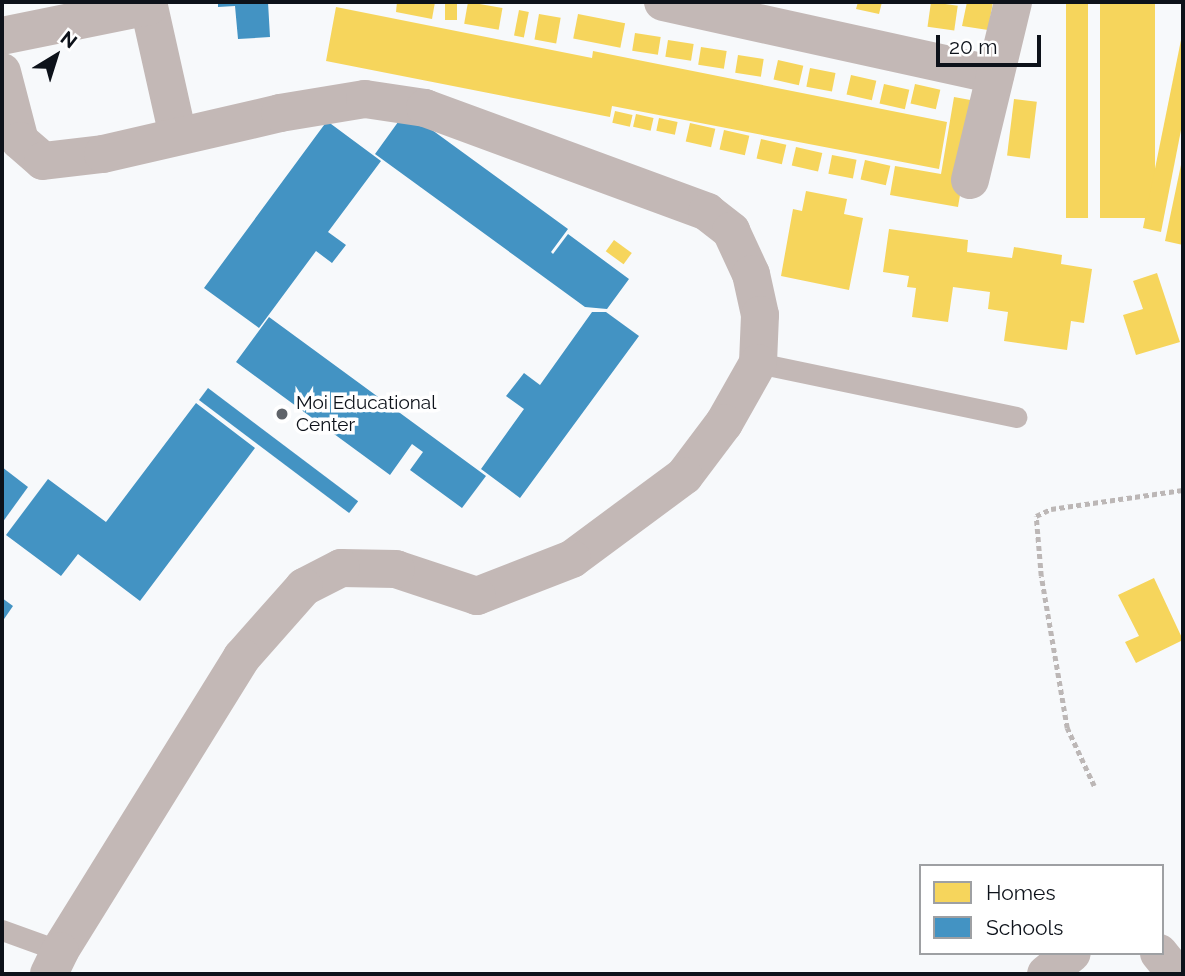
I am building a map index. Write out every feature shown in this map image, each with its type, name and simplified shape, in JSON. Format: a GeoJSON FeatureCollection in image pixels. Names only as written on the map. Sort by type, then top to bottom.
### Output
{"type":"FeatureCollection","features":[{"type":"Feature","properties":{"kind":"street"},"geometry":{"type":"LineString","coordinates":[[663,2],[995,75]]}},
{"type":"Feature","properties":{"kind":"street"},"geometry":{"type":"LineString","coordinates":[[970,180],[1013,2]]}},
{"type":"Feature","properties":{"kind":"street"},"geometry":{"type":"LineString","coordinates":[[2,36],[149,4],[178,135]]}},
{"type":"Feature","properties":{"kind":"street"},"geometry":{"type":"LineString","coordinates":[[2,72],[20,141],[43,161],[103,153],[279,113],[365,99],[425,108],[707,212],[731,231],[751,274],[760,315],[758,363],[724,423],[684,475],[572,559],[478,596],[396,569],[341,568],[304,587],[242,657],[54,963]]}},
{"type":"Feature","properties":{"kind":"street"},"geometry":{"type":"LineString","coordinates":[[1046,974],[1070,955]]}},
{"type":"Feature","properties":{"kind":"street"},"geometry":{"type":"LineString","coordinates":[[1161,955],[1176,974]]}},
{"type":"Feature","properties":{"kind":"lane"},"geometry":{"type":"LineString","coordinates":[[758,363],[1016,417]]}},
{"type":"Feature","properties":{"kind":"lane"},"geometry":{"type":"LineString","coordinates":[[2,930],[54,963]]}},
{"type":"Feature","properties":{"kind":"path"},"geometry":{"type":"LineString","coordinates":[[1094,786],[1067,728],[1041,576],[1036,516],[1051,509],[1165,495],[1183,490]]}},
{"type":"Feature","properties":{"kind":"building: Homes"},"geometry":{"type":"Polygon","coordinates":[[[397,2],[435,2],[432,19],[396,12],[397,2]]]}},
{"type":"Feature","properties":{"kind":"building: Homes"},"geometry":{"type":"Polygon","coordinates":[[[445,2],[457,2],[457,20],[445,20],[445,2]]]}},
{"type":"Feature","properties":{"kind":"building: Homes"},"geometry":{"type":"Polygon","coordinates":[[[468,2],[502,8],[499,30],[464,24],[468,2]]]}},
{"type":"Feature","properties":{"kind":"building: Homes"},"geometry":{"type":"Polygon","coordinates":[[[858,2],[882,2],[879,14],[856,9],[858,2]]]}},
{"type":"Feature","properties":{"kind":"building: Homes"},"geometry":{"type":"Polygon","coordinates":[[[931,2],[958,6],[954,31],[928,27],[931,2]]]}},
{"type":"Feature","properties":{"kind":"building: Homes"},"geometry":{"type":"Polygon","coordinates":[[[967,2],[993,2],[988,30],[962,26],[967,2]]]}},
{"type":"Feature","properties":{"kind":"building: Homes"},"geometry":{"type":"Polygon","coordinates":[[[1066,2],[1088,2],[1088,218],[1066,218],[1066,2]]]}},
{"type":"Feature","properties":{"kind":"building: Homes"},"geometry":{"type":"Polygon","coordinates":[[[1100,2],[1155,2],[1155,218],[1100,218],[1100,2]]]}},
{"type":"Feature","properties":{"kind":"building: Homes"},"geometry":{"type":"Polygon","coordinates":[[[336,7],[592,58],[593,51],[947,122],[939,169],[612,106],[610,117],[326,61],[336,7]]]}},
{"type":"Feature","properties":{"kind":"building: Homes"},"geometry":{"type":"Polygon","coordinates":[[[519,10],[529,12],[524,37],[514,36],[519,10]]]}},
{"type":"Feature","properties":{"kind":"building: Homes"},"geometry":{"type":"Polygon","coordinates":[[[539,14],[561,18],[556,43],[534,40],[539,14]]]}},
{"type":"Feature","properties":{"kind":"building: Homes"},"geometry":{"type":"Polygon","coordinates":[[[578,14],[625,23],[620,48],[573,39],[578,14]]]}},
{"type":"Feature","properties":{"kind":"building: Homes"},"geometry":{"type":"Polygon","coordinates":[[[635,33],[661,37],[658,55],[632,51],[635,33]]]}},
{"type":"Feature","properties":{"kind":"building: Homes"},"geometry":{"type":"Polygon","coordinates":[[[1182,35],[1183,120],[1161,232],[1143,228],[1182,35]]]}},
{"type":"Feature","properties":{"kind":"building: Homes"},"geometry":{"type":"Polygon","coordinates":[[[668,40],[694,44],[691,61],[665,57],[668,40]]]}},
{"type":"Feature","properties":{"kind":"building: Homes"},"geometry":{"type":"Polygon","coordinates":[[[701,47],[727,51],[724,69],[698,65],[701,47]]]}},
{"type":"Feature","properties":{"kind":"building: Homes"},"geometry":{"type":"Polygon","coordinates":[[[738,55],[764,59],[761,77],[735,73],[738,55]]]}},
{"type":"Feature","properties":{"kind":"building: Homes"},"geometry":{"type":"Polygon","coordinates":[[[778,60],[803,66],[799,85],[774,79],[778,60]]]}},
{"type":"Feature","properties":{"kind":"building: Homes"},"geometry":{"type":"Polygon","coordinates":[[[810,68],[836,73],[832,92],[806,87],[810,68]]]}},
{"type":"Feature","properties":{"kind":"building: Homes"},"geometry":{"type":"Polygon","coordinates":[[[851,75],[876,81],[872,100],[847,94],[851,75]]]}},
{"type":"Feature","properties":{"kind":"building: Homes"},"geometry":{"type":"Polygon","coordinates":[[[884,84],[909,90],[905,109],[880,103],[884,84]]]}},
{"type":"Feature","properties":{"kind":"building: Homes"},"geometry":{"type":"Polygon","coordinates":[[[915,84],[940,90],[936,109],[911,103],[915,84]]]}},
{"type":"Feature","properties":{"kind":"building: Homes"},"geometry":{"type":"Polygon","coordinates":[[[954,97],[976,101],[958,207],[890,195],[895,166],[941,174],[954,97]]]}},
{"type":"Feature","properties":{"kind":"building: Homes"},"geometry":{"type":"Polygon","coordinates":[[[1014,99],[1037,102],[1030,158],[1007,156],[1014,99]]]}},
{"type":"Feature","properties":{"kind":"building: Homes"},"geometry":{"type":"Polygon","coordinates":[[[615,111],[633,115],[630,127],[612,123],[615,111]]]}},
{"type":"Feature","properties":{"kind":"building: Homes"},"geometry":{"type":"Polygon","coordinates":[[[636,114],[654,118],[651,131],[633,127],[636,114]]]}},
{"type":"Feature","properties":{"kind":"building: Homes"},"geometry":{"type":"Polygon","coordinates":[[[659,118],[678,122],[675,135],[656,131],[659,118]]]}},
{"type":"Feature","properties":{"kind":"building: Homes"},"geometry":{"type":"Polygon","coordinates":[[[690,123],[715,129],[711,147],[686,142],[690,123]]]}},
{"type":"Feature","properties":{"kind":"building: Homes"},"geometry":{"type":"Polygon","coordinates":[[[724,130],[749,136],[745,155],[720,149],[724,130]]]}},
{"type":"Feature","properties":{"kind":"building: Homes"},"geometry":{"type":"Polygon","coordinates":[[[761,139],[786,145],[782,164],[757,158],[761,139]]]}},
{"type":"Feature","properties":{"kind":"building: Homes"},"geometry":{"type":"Polygon","coordinates":[[[796,147],[822,153],[818,172],[792,166],[796,147]]]}},
{"type":"Feature","properties":{"kind":"building: Homes"},"geometry":{"type":"Polygon","coordinates":[[[832,155],[857,160],[853,178],[828,174],[832,155]]]}},
{"type":"Feature","properties":{"kind":"building: Homes"},"geometry":{"type":"Polygon","coordinates":[[[865,160],[890,166],[886,185],[861,179],[865,160]]]}},
{"type":"Feature","properties":{"kind":"building: Homes"},"geometry":{"type":"Polygon","coordinates":[[[1183,160],[1183,245],[1165,241],[1183,160]]]}},
{"type":"Feature","properties":{"kind":"building: Homes"},"geometry":{"type":"Polygon","coordinates":[[[806,191],[847,199],[844,214],[863,218],[849,290],[781,276],[793,209],[802,211],[806,191]]]}},
{"type":"Feature","properties":{"kind":"building: Homes"},"geometry":{"type":"Polygon","coordinates":[[[889,229],[968,240],[967,252],[1012,258],[1014,247],[1062,255],[1061,264],[1092,269],[1084,323],[1071,321],[1067,350],[1004,341],[1008,312],[988,309],[990,292],[953,287],[948,322],[912,317],[916,288],[907,287],[909,276],[883,272],[889,229]]]}},
{"type":"Feature","properties":{"kind":"building: Homes"},"geometry":{"type":"Polygon","coordinates":[[[614,240],[632,253],[624,264],[606,251],[614,240]]]}},
{"type":"Feature","properties":{"kind":"building: Homes"},"geometry":{"type":"Polygon","coordinates":[[[1157,273],[1180,342],[1136,355],[1123,315],[1143,309],[1133,281],[1157,273]]]}},
{"type":"Feature","properties":{"kind":"building: Homes"},"geometry":{"type":"Polygon","coordinates":[[[1154,578],[1183,640],[1136,663],[1125,642],[1139,636],[1118,595],[1154,578]]]}},
{"type":"Feature","properties":{"kind":"building: Schools"},"geometry":{"type":"Polygon","coordinates":[[[218,2],[268,2],[270,37],[238,39],[235,6],[218,7],[218,2]]]}},
{"type":"Feature","properties":{"kind":"building: Schools"},"geometry":{"type":"Polygon","coordinates":[[[406,111],[568,229],[551,252],[553,254],[568,234],[629,279],[607,309],[585,307],[375,154],[406,111]]]}},
{"type":"Feature","properties":{"kind":"building: Schools"},"geometry":{"type":"Polygon","coordinates":[[[327,121],[381,161],[328,232],[346,245],[332,263],[316,251],[259,328],[204,288],[327,121]]]}},
{"type":"Feature","properties":{"kind":"building: Schools"},"geometry":{"type":"Polygon","coordinates":[[[592,312],[606,312],[639,336],[520,498],[481,469],[524,409],[506,396],[524,373],[540,385],[592,312]]]}},
{"type":"Feature","properties":{"kind":"building: Schools"},"geometry":{"type":"Polygon","coordinates":[[[269,317],[486,476],[462,508],[410,470],[423,452],[412,444],[390,475],[236,362],[269,317]]]}},
{"type":"Feature","properties":{"kind":"building: Schools"},"geometry":{"type":"Polygon","coordinates":[[[208,388],[358,501],[349,513],[199,400],[208,388]]]}},
{"type":"Feature","properties":{"kind":"building: Schools"},"geometry":{"type":"Polygon","coordinates":[[[196,403],[255,448],[140,601],[78,554],[61,576],[6,535],[48,479],[106,522],[196,403]]]}},
{"type":"Feature","properties":{"kind":"building: Schools"},"geometry":{"type":"Polygon","coordinates":[[[2,467],[28,487],[2,523],[2,467]]]}},
{"type":"Feature","properties":{"kind":"building: Schools"},"geometry":{"type":"Polygon","coordinates":[[[2,598],[13,606],[2,622],[2,598]]]}},
{"type":"Feature","properties":{"kind":"place","name":"Moi Educational Center"},"geometry":{"type":"Point","coordinates":[282,414]}}]}
